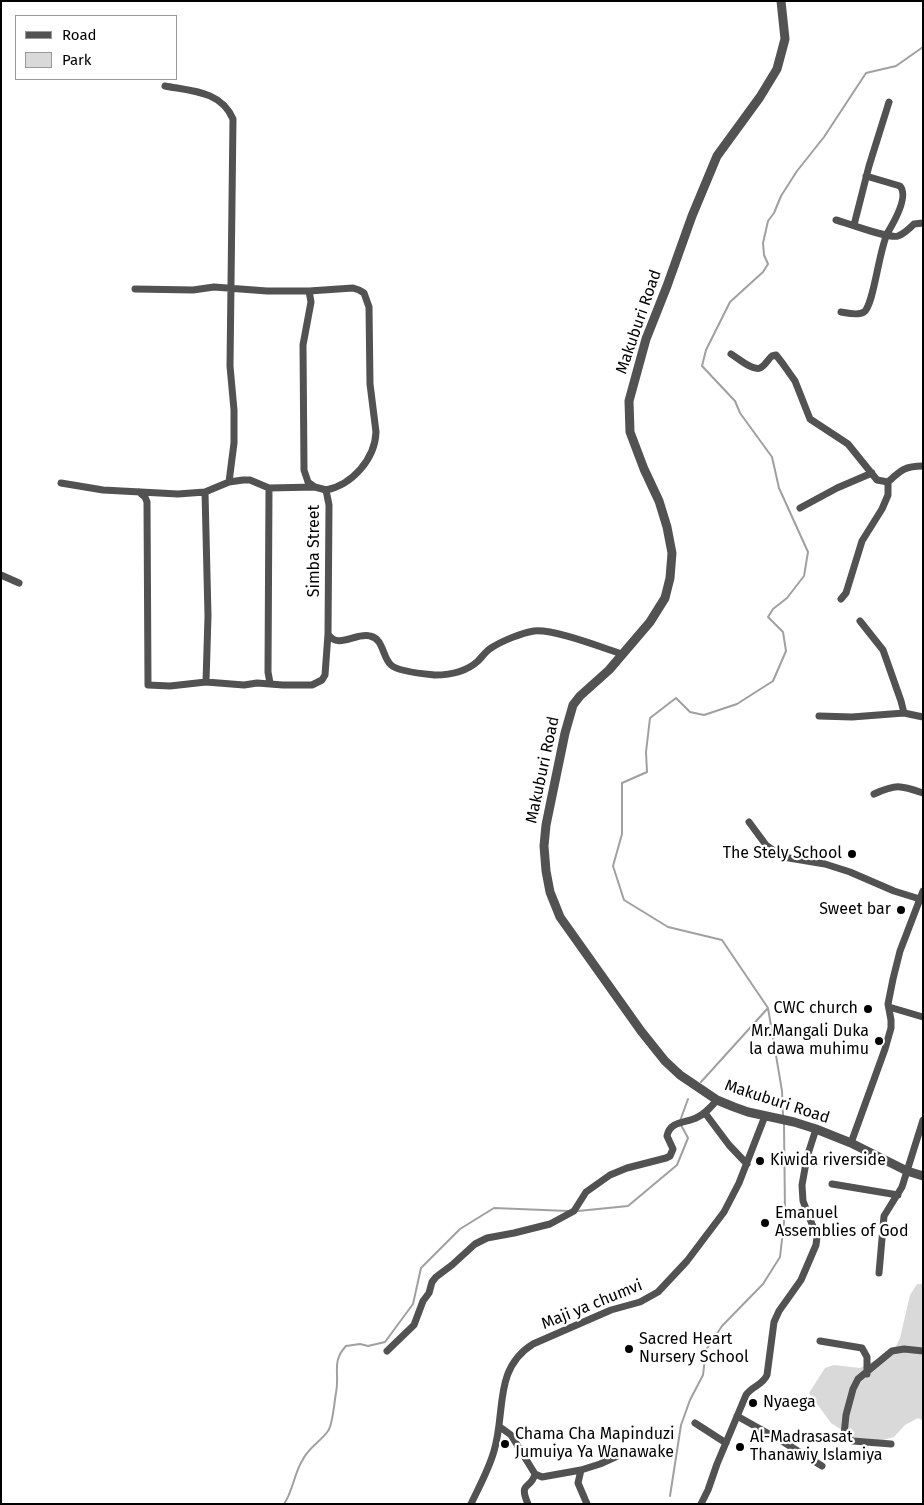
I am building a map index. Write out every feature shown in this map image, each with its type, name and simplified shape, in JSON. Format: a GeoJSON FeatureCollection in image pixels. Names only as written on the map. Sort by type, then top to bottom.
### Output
{"type":"FeatureCollection","features":[{"type":"Feature","properties":{"kind":"street","name":"Makuburi Road"},"geometry":{"type":"LineString","coordinates":[[781,1],[785,39],[777,69],[760,98],[718,156],[692,216],[646,339],[630,401],[630,432],[659,501],[667,527],[672,553],[670,578],[664,598],[650,622],[609,670],[580,696],[573,705],[565,733],[546,825],[544,846],[550,892],[560,917],[599,974],[659,1054],[692,1085],[717,1100],[748,1112],[816,1129],[851,1143],[907,1171],[923,1176]]}},
{"type":"Feature","properties":{"kind":"street"},"geometry":{"type":"LineString","coordinates":[[165,86],[216,97],[229,110],[233,119],[230,366],[234,410],[234,443],[229,482]]}},
{"type":"Feature","properties":{"kind":"street"},"geometry":{"type":"LineString","coordinates":[[854,225],[866,176],[889,102]]}},
{"type":"Feature","properties":{"kind":"street"},"geometry":{"type":"LineString","coordinates":[[841,312],[858,314],[864,312],[867,308],[873,293],[876,272],[886,236],[896,217],[903,190],[900,186],[866,176]]}},
{"type":"Feature","properties":{"kind":"street"},"geometry":{"type":"LineString","coordinates":[[836,220],[886,236],[895,237],[900,236],[914,224],[923,223]]}},
{"type":"Feature","properties":{"kind":"street"},"geometry":{"type":"LineString","coordinates":[[135,289],[193,290],[214,287],[267,291],[309,291],[353,288],[364,293],[370,306],[370,384],[376,440],[367,460],[350,480],[333,489],[326,490]]}},
{"type":"Feature","properties":{"kind":"street"},"geometry":{"type":"LineString","coordinates":[[309,291],[311,302],[303,345],[304,470],[308,482],[315,487]]}},
{"type":"Feature","properties":{"kind":"street"},"geometry":{"type":"LineString","coordinates":[[731,354],[748,365],[758,368],[772,356],[776,355],[795,381],[810,419],[848,444],[877,480],[888,482]]}},
{"type":"Feature","properties":{"kind":"street"},"geometry":{"type":"LineString","coordinates":[[842,599],[848,587],[862,541],[882,509],[888,495],[888,482],[904,468],[923,466]]}},
{"type":"Feature","properties":{"kind":"street"},"geometry":{"type":"LineString","coordinates":[[800,508],[837,488],[872,473]]}},
{"type":"Feature","properties":{"kind":"street","name":"Simba Street"},"geometry":{"type":"LineString","coordinates":[[61,483],[103,490],[178,494],[205,492],[229,482],[250,480],[268,488],[315,487],[326,490],[329,505],[326,675],[322,680],[312,685],[270,683]]}},
{"type":"Feature","properties":{"kind":"street"},"geometry":{"type":"LineString","coordinates":[[136,491],[142,494],[147,502],[148,685],[170,686],[206,682],[244,685],[270,683],[268,664],[268,488]]}},
{"type":"Feature","properties":{"kind":"street"},"geometry":{"type":"LineString","coordinates":[[205,492],[208,616],[206,682]]}},
{"type":"Feature","properties":{"kind":"street"},"geometry":{"type":"LineString","coordinates":[[1,574],[19,583]]}},
{"type":"Feature","properties":{"kind":"street"},"geometry":{"type":"LineString","coordinates":[[860,621],[883,650],[904,713]]}},
{"type":"Feature","properties":{"kind":"street"},"geometry":{"type":"LineString","coordinates":[[328,634],[330,638],[338,642],[367,635],[374,637],[379,642],[390,664],[417,673],[438,675],[461,672],[476,663],[490,649],[530,632],[544,631],[622,654]]}},
{"type":"Feature","properties":{"kind":"street"},"geometry":{"type":"LineString","coordinates":[[819,716],[852,717],[904,713],[923,717]]}},
{"type":"Feature","properties":{"kind":"street"},"geometry":{"type":"LineString","coordinates":[[874,794],[891,787],[901,786],[923,793]]}},
{"type":"Feature","properties":{"kind":"street"},"geometry":{"type":"LineString","coordinates":[[749,822],[766,845],[783,857],[825,864],[850,872],[894,891],[922,899]]}},
{"type":"Feature","properties":{"kind":"street"},"geometry":{"type":"LineString","coordinates":[[851,1143],[891,1028],[889,996],[900,951],[922,899],[923,891]]}},
{"type":"Feature","properties":{"kind":"street"},"geometry":{"type":"LineString","coordinates":[[889,1008],[923,1017]]}},
{"type":"Feature","properties":{"kind":"street"},"geometry":{"type":"LineString","coordinates":[[387,1351],[414,1325],[423,1301],[436,1277],[475,1244],[487,1238],[546,1225],[574,1211],[586,1192],[610,1175],[627,1168],[659,1161],[670,1156],[673,1149],[667,1136],[672,1127],[697,1118],[705,1113],[717,1100]]}},
{"type":"Feature","properties":{"kind":"street"},"geometry":{"type":"LineString","coordinates":[[705,1113],[728,1145],[747,1164]]}},
{"type":"Feature","properties":{"kind":"street","name":"Maji ya chumvi"},"geometry":{"type":"LineString","coordinates":[[472,1501],[491,1461],[500,1427],[506,1380],[509,1370],[517,1357],[523,1350],[534,1344],[611,1310],[640,1302],[653,1296],[686,1261],[724,1212],[747,1164],[766,1116]]}},
{"type":"Feature","properties":{"kind":"street"},"geometry":{"type":"LineString","coordinates":[[879,1273],[883,1220],[886,1211],[902,1187],[923,1120]]}},
{"type":"Feature","properties":{"kind":"street"},"geometry":{"type":"LineString","coordinates":[[701,1504],[749,1391],[765,1381],[774,1322],[779,1311],[801,1280],[816,1245],[817,1237],[803,1201],[802,1185],[807,1157],[816,1129]]}},
{"type":"Feature","properties":{"kind":"street"},"geometry":{"type":"LineString","coordinates":[[832,1184],[898,1195]]}},
{"type":"Feature","properties":{"kind":"street"},"geometry":{"type":"LineString","coordinates":[[820,1341],[862,1348],[867,1357],[866,1374]]}},
{"type":"Feature","properties":{"kind":"street"},"geometry":{"type":"LineString","coordinates":[[891,1444],[853,1441],[846,1438],[844,1435],[846,1415],[853,1389],[858,1379],[892,1351],[904,1349],[923,1351]]}},
{"type":"Feature","properties":{"kind":"street"},"geometry":{"type":"LineString","coordinates":[[737,1416],[822,1466]]}},
{"type":"Feature","properties":{"kind":"street"},"geometry":{"type":"LineString","coordinates":[[695,1423],[726,1443]]}},
{"type":"Feature","properties":{"kind":"street"},"geometry":{"type":"LineString","coordinates":[[500,1427],[511,1435],[535,1474],[542,1477],[581,1470],[622,1454]]}},
{"type":"Feature","properties":{"kind":"street"},"geometry":{"type":"LineString","coordinates":[[581,1470],[578,1483],[587,1504]]}},
{"type":"Feature","properties":{"kind":"street"},"geometry":{"type":"LineString","coordinates":[[528,1504],[523,1492],[524,1488],[535,1477],[535,1474]]}},
{"type":"Feature","properties":{"kind":"street"},"geometry":{"type":"LineString","coordinates":[[472,1501],[481,1504]]}},
{"type":"Feature","properties":{"kind":"green space"},"geometry":{"type":"Polygon","coordinates":[[[917,1284],[923,1284],[923,1421],[918,1418],[905,1425],[894,1437],[865,1445],[831,1423],[809,1393],[825,1368],[834,1365],[860,1368],[895,1348],[900,1338],[910,1295],[917,1284]]]}},
{"type":"Feature","properties":{"kind":"waterway"},"geometry":{"type":"LineString","coordinates":[[783,1116],[782,1091],[768,1008],[722,940],[668,927],[624,900],[613,866],[622,834],[622,783],[647,772],[646,752],[650,718],[676,698],[690,712],[704,715],[737,704],[773,681],[786,651],[783,632],[768,617],[773,609],[787,598],[804,576],[808,552],[779,488],[772,457],[740,413],[735,401],[702,366],[706,350],[730,302],[763,272],[768,264],[764,255],[763,243],[768,221],[797,171],[824,137],[866,73],[896,66],[923,47]]}},
{"type":"Feature","properties":{"kind":"waterway"},"geometry":{"type":"LineString","coordinates":[[701,1082],[768,1008]]}},
{"type":"Feature","properties":{"kind":"waterway"},"geometry":{"type":"LineString","coordinates":[[680,1121],[688,1099]]}},
{"type":"Feature","properties":{"kind":"waterway"},"geometry":{"type":"LineString","coordinates":[[670,1496],[681,1425],[690,1400],[703,1375],[706,1350],[722,1326],[763,1284],[780,1257],[785,1213],[784,1124]]}},
{"type":"Feature","properties":{"kind":"waterway"},"geometry":{"type":"LineString","coordinates":[[578,1211],[628,1206],[677,1165],[688,1138],[681,1125]]}},
{"type":"Feature","properties":{"kind":"waterway"},"geometry":{"type":"LineString","coordinates":[[284,1504],[305,1456],[330,1428],[337,1386],[337,1363],[341,1352],[346,1346],[360,1344],[368,1346],[385,1342],[413,1304],[421,1268],[460,1229],[494,1208],[568,1211]]}},
{"type":"Feature","properties":{"kind":"place","name":"The Stely School"},"geometry":{"type":"Point","coordinates":[852,854]}},
{"type":"Feature","properties":{"kind":"place","name":"Sweet bar"},"geometry":{"type":"Point","coordinates":[901,910]}},
{"type":"Feature","properties":{"kind":"place","name":"CWC church"},"geometry":{"type":"Point","coordinates":[868,1009]}},
{"type":"Feature","properties":{"kind":"place","name":"Mr.Mangali Duka la dawa muhimu"},"geometry":{"type":"Point","coordinates":[879,1041]}},
{"type":"Feature","properties":{"kind":"place","name":"Kiwida riverside"},"geometry":{"type":"Point","coordinates":[760,1161]}},
{"type":"Feature","properties":{"kind":"place","name":"Emanuel Assemblies of God"},"geometry":{"type":"Point","coordinates":[765,1223]}},
{"type":"Feature","properties":{"kind":"place","name":"Sacred Heart Nursery School"},"geometry":{"type":"Point","coordinates":[629,1349]}},
{"type":"Feature","properties":{"kind":"place","name":"Nyaega"},"geometry":{"type":"Point","coordinates":[753,1403]}},
{"type":"Feature","properties":{"kind":"place","name":"Chama Cha Mapinduzi Jumuiya Ya Wanawake"},"geometry":{"type":"Point","coordinates":[505,1444]}},
{"type":"Feature","properties":{"kind":"place","name":"Al-Madrasasat Thanawiy Islamiya"},"geometry":{"type":"Point","coordinates":[740,1447]}}]}
